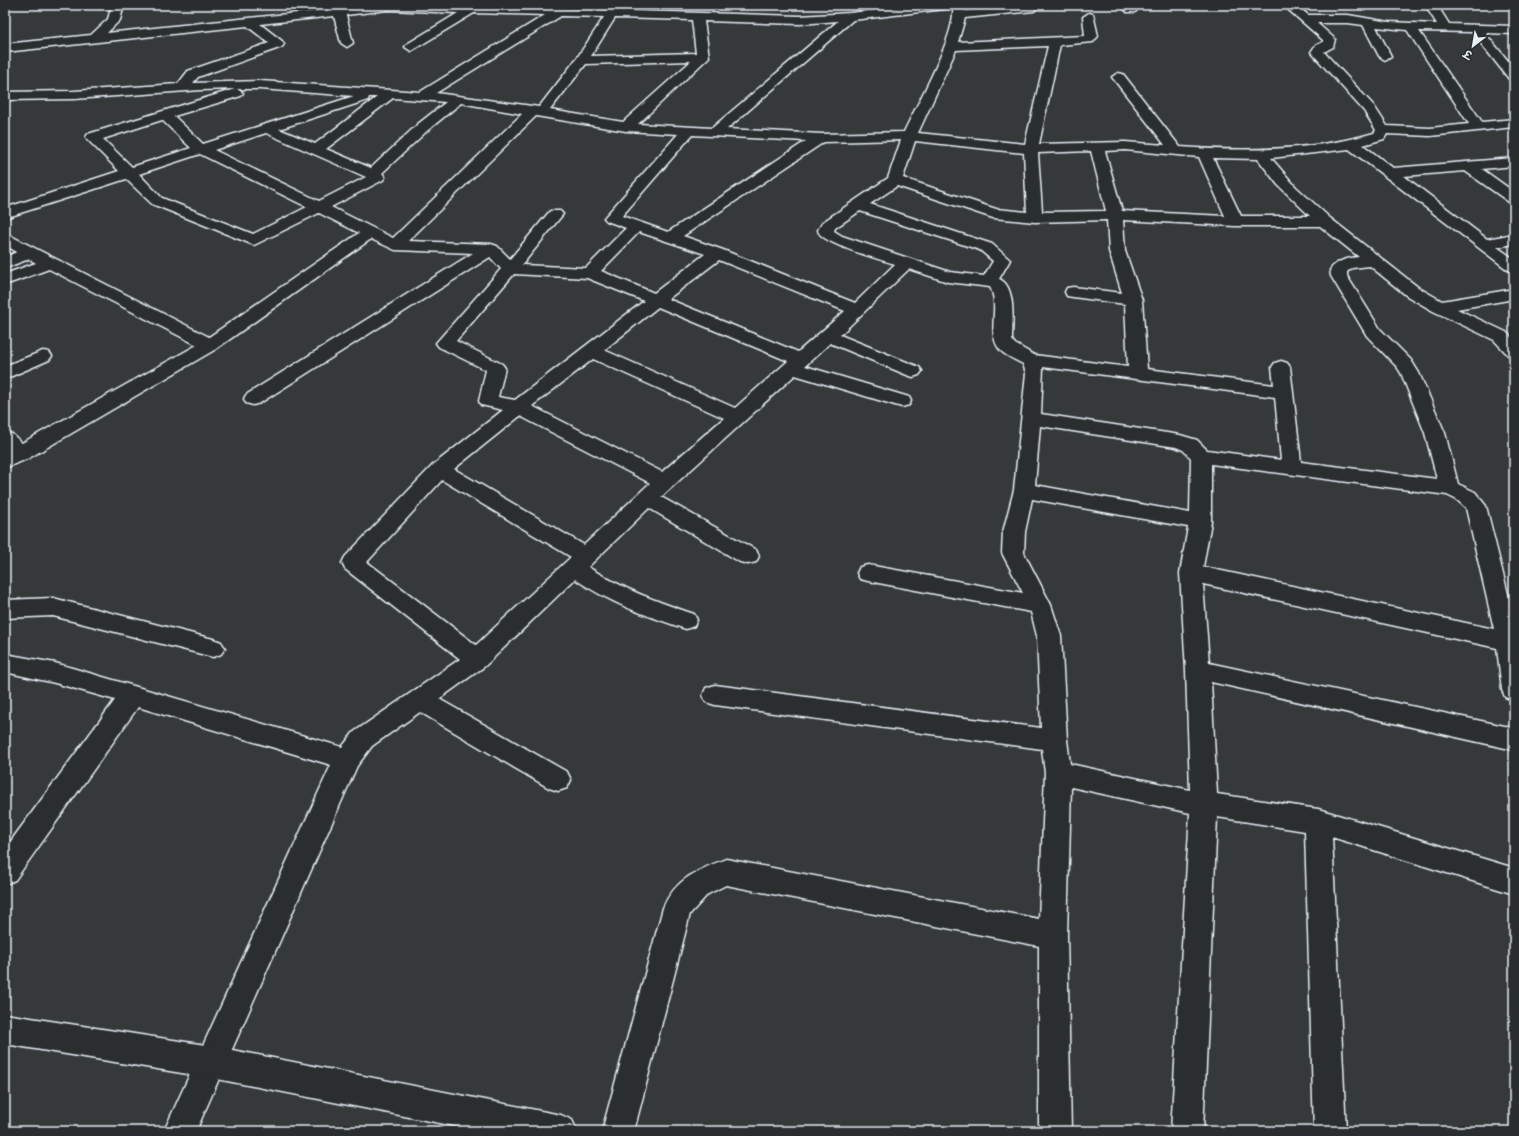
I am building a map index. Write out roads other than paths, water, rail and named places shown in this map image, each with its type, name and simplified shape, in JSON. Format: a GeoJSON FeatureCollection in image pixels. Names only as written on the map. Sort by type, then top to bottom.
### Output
{"type":"FeatureCollection","features":[{"type":"Feature","properties":{"kind":"street"},"geometry":{"type":"LineString","coordinates":[[95,38],[114,20],[118,5]]}},
{"type":"Feature","properties":{"kind":"street"},"geometry":{"type":"LineString","coordinates":[[685,17],[690,5]]}},
{"type":"Feature","properties":{"kind":"street"},"geometry":{"type":"LineString","coordinates":[[1289,5],[1330,41],[1329,44],[1319,49],[1317,52],[1369,109],[1383,130]]}},
{"type":"Feature","properties":{"kind":"street"},"geometry":{"type":"LineString","coordinates":[[1431,5],[1446,28]]}},
{"type":"Feature","properties":{"kind":"street"},"geometry":{"type":"LineString","coordinates":[[5,48],[224,25],[248,16],[339,12],[388,7],[560,9],[611,15],[800,20],[956,8],[1030,9]]}},
{"type":"Feature","properties":{"kind":"street"},"geometry":{"type":"LineString","coordinates":[[412,47],[464,8]]}},
{"type":"Feature","properties":{"kind":"street"},"geometry":{"type":"LineString","coordinates":[[956,8],[951,46],[909,136],[895,180],[829,226],[826,233],[836,239],[958,279],[989,281],[997,284],[1003,295],[1003,340],[1008,348],[1029,360],[1284,392]]}},
{"type":"Feature","properties":{"kind":"street"},"geometry":{"type":"LineString","coordinates":[[423,96],[560,9]]}},
{"type":"Feature","properties":{"kind":"street"},"geometry":{"type":"LineString","coordinates":[[793,10],[800,20]]}},
{"type":"Feature","properties":{"kind":"street"},"geometry":{"type":"LineString","coordinates":[[339,12],[347,43]]}},
{"type":"Feature","properties":{"kind":"street"},"geometry":{"type":"LineString","coordinates":[[395,245],[538,111],[582,60],[611,15]]}},
{"type":"Feature","properties":{"kind":"street"},"geometry":{"type":"LineString","coordinates":[[181,88],[193,74],[278,44],[248,16]]}},
{"type":"Feature","properties":{"kind":"street"},"geometry":{"type":"LineString","coordinates":[[715,132],[850,17]]}},
{"type":"Feature","properties":{"kind":"street"},"geometry":{"type":"LineString","coordinates":[[951,46],[1055,42],[1089,39],[1092,36],[1089,17]]}},
{"type":"Feature","properties":{"kind":"street"},"geometry":{"type":"LineString","coordinates":[[698,18],[703,57]]}},
{"type":"Feature","properties":{"kind":"street"},"geometry":{"type":"LineString","coordinates":[[1306,19],[1348,18],[1383,25],[1514,30]]}},
{"type":"Feature","properties":{"kind":"street"},"geometry":{"type":"LineString","coordinates":[[1367,22],[1385,56]]}},
{"type":"Feature","properties":{"kind":"street"},"geometry":{"type":"LineString","coordinates":[[1410,26],[1478,127]]}},
{"type":"Feature","properties":{"kind":"street"},"geometry":{"type":"LineString","coordinates":[[1475,28],[1514,76]]}},
{"type":"Feature","properties":{"kind":"street"},"geometry":{"type":"LineString","coordinates":[[1035,217],[1031,148],[1055,42]]}},
{"type":"Feature","properties":{"kind":"street"},"geometry":{"type":"LineString","coordinates":[[582,60],[703,57]]}},
{"type":"Feature","properties":{"kind":"street"},"geometry":{"type":"LineString","coordinates":[[626,127],[703,57]]}},
{"type":"Feature","properties":{"kind":"street"},"geometry":{"type":"LineString","coordinates":[[1118,77],[1175,149]]}},
{"type":"Feature","properties":{"kind":"street"},"geometry":{"type":"LineString","coordinates":[[5,96],[74,95],[181,88],[260,86],[458,99],[538,111],[626,127],[821,138],[909,136],[1031,148],[1097,146],[1175,149],[1204,153],[1262,155],[1352,144],[1379,136],[1383,130]]}},
{"type":"Feature","properties":{"kind":"street"},"geometry":{"type":"LineString","coordinates":[[260,86],[93,138],[157,201],[254,240],[378,177],[266,128]]}},
{"type":"Feature","properties":{"kind":"street"},"geometry":{"type":"LineString","coordinates":[[5,213],[376,93]]}},
{"type":"Feature","properties":{"kind":"street"},"geometry":{"type":"LineString","coordinates":[[316,150],[391,94]]}},
{"type":"Feature","properties":{"kind":"street"},"geometry":{"type":"LineString","coordinates":[[372,175],[423,127],[458,99]]}},
{"type":"Feature","properties":{"kind":"street"},"geometry":{"type":"LineString","coordinates":[[165,115],[200,149],[395,245],[492,249],[510,269],[590,273],[657,300],[796,364],[902,401]]}},
{"type":"Feature","properties":{"kind":"street"},"geometry":{"type":"LineString","coordinates":[[1383,130],[1430,132],[1514,123]]}},
{"type":"Feature","properties":{"kind":"street"},"geometry":{"type":"LineString","coordinates":[[689,130],[612,218],[717,252],[857,310]]}},
{"type":"Feature","properties":{"kind":"street"},"geometry":{"type":"LineString","coordinates":[[671,237],[821,138]]}},
{"type":"Feature","properties":{"kind":"street"},"geometry":{"type":"LineString","coordinates":[[1352,144],[1514,267]]}},
{"type":"Feature","properties":{"kind":"street"},"geometry":{"type":"LineString","coordinates":[[1097,146],[1115,215],[1117,251],[1133,300],[1138,374]]}},
{"type":"Feature","properties":{"kind":"street"},"geometry":{"type":"LineString","coordinates":[[1204,153],[1235,221]]}},
{"type":"Feature","properties":{"kind":"street"},"geometry":{"type":"LineString","coordinates":[[1262,155],[1274,174],[1324,221],[1413,292],[1439,307],[1486,328],[1500,336],[1514,351]]}},
{"type":"Feature","properties":{"kind":"street"},"geometry":{"type":"LineString","coordinates":[[1391,173],[1514,162]]}},
{"type":"Feature","properties":{"kind":"street"},"geometry":{"type":"LineString","coordinates":[[1468,166],[1514,199]]}},
{"type":"Feature","properties":{"kind":"street"},"geometry":{"type":"LineString","coordinates":[[895,180],[993,213],[1035,217],[1115,215],[1235,221],[1324,221]]}},
{"type":"Feature","properties":{"kind":"street"},"geometry":{"type":"LineString","coordinates":[[858,205],[986,247],[1002,260],[989,281]]}},
{"type":"Feature","properties":{"kind":"street"},"geometry":{"type":"LineString","coordinates":[[555,214],[510,269],[445,343],[496,368],[488,400],[520,408],[664,482]]}},
{"type":"Feature","properties":{"kind":"street"},"geometry":{"type":"LineString","coordinates":[[590,273],[636,226]]}},
{"type":"Feature","properties":{"kind":"street"},"geometry":{"type":"LineString","coordinates":[[5,439],[14,457],[210,345],[370,232]]}},
{"type":"Feature","properties":{"kind":"street"},"geometry":{"type":"LineString","coordinates":[[5,238],[30,253],[210,345]]}},
{"type":"Feature","properties":{"kind":"street"},"geometry":{"type":"LineString","coordinates":[[1485,244],[1514,239]]}},
{"type":"Feature","properties":{"kind":"street"},"geometry":{"type":"LineString","coordinates":[[253,399],[492,249]]}},
{"type":"Feature","properties":{"kind":"street"},"geometry":{"type":"LineString","coordinates":[[477,659],[353,563],[440,470],[717,252]]}},
{"type":"Feature","properties":{"kind":"street"},"geometry":{"type":"LineString","coordinates":[[5,263],[30,253]]}},
{"type":"Feature","properties":{"kind":"street"},"geometry":{"type":"LineString","coordinates":[[1374,261],[1348,263],[1338,270],[1339,276],[1373,332],[1405,364],[1410,373],[1435,433],[1449,488]]}},
{"type":"Feature","properties":{"kind":"street"},"geometry":{"type":"LineString","coordinates":[[5,280],[50,263]]}},
{"type":"Feature","properties":{"kind":"street"},"geometry":{"type":"LineString","coordinates":[[180,1131],[347,759],[363,739],[477,659],[664,482],[736,416],[857,310],[906,263]]}},
{"type":"Feature","properties":{"kind":"street"},"geometry":{"type":"LineString","coordinates":[[1073,292],[1133,300]]}},
{"type":"Feature","properties":{"kind":"street"},"geometry":{"type":"LineString","coordinates":[[1439,307],[1514,294]]}},
{"type":"Feature","properties":{"kind":"street"},"geometry":{"type":"LineString","coordinates":[[828,336],[913,370]]}},
{"type":"Feature","properties":{"kind":"street"},"geometry":{"type":"LineString","coordinates":[[591,351],[736,416]]}},
{"type":"Feature","properties":{"kind":"street"},"geometry":{"type":"LineString","coordinates":[[5,373],[43,356]]}},
{"type":"Feature","properties":{"kind":"street"},"geometry":{"type":"LineString","coordinates":[[1029,360],[1034,367],[1035,373],[1024,490],[1014,532],[1013,553],[1040,605],[1049,636],[1054,740],[1058,773],[1053,935],[1055,1131]]}},
{"type":"Feature","properties":{"kind":"street"},"geometry":{"type":"LineString","coordinates":[[1281,367],[1292,468]]}},
{"type":"Feature","properties":{"kind":"street"},"geometry":{"type":"LineString","coordinates":[[1031,419],[1180,441],[1190,445],[1201,456],[1449,488],[1462,493],[1476,506],[1508,641],[1514,690]]}},
{"type":"Feature","properties":{"kind":"street"},"geometry":{"type":"LineString","coordinates":[[1188,1131],[1204,804],[1198,670],[1191,573],[1200,522],[1201,456]]}},
{"type":"Feature","properties":{"kind":"street"},"geometry":{"type":"LineString","coordinates":[[440,470],[581,562],[610,591],[640,605],[686,620]]}},
{"type":"Feature","properties":{"kind":"street"},"geometry":{"type":"LineString","coordinates":[[1024,490],[1200,522]]}},
{"type":"Feature","properties":{"kind":"street"},"geometry":{"type":"LineString","coordinates":[[647,498],[748,556]]}},
{"type":"Feature","properties":{"kind":"street"},"geometry":{"type":"LineString","coordinates":[[1191,573],[1508,641]]}},
{"type":"Feature","properties":{"kind":"street"},"geometry":{"type":"LineString","coordinates":[[868,574],[1040,605]]}},
{"type":"Feature","properties":{"kind":"street"},"geometry":{"type":"LineString","coordinates":[[5,609],[52,607],[213,648]]}},
{"type":"Feature","properties":{"kind":"street"},"geometry":{"type":"LineString","coordinates":[[5,663],[55,673],[347,759]]}},
{"type":"Feature","properties":{"kind":"street"},"geometry":{"type":"LineString","coordinates":[[1198,670],[1514,739]]}},
{"type":"Feature","properties":{"kind":"street"},"geometry":{"type":"LineString","coordinates":[[715,695],[1054,740]]}},
{"type":"Feature","properties":{"kind":"street"},"geometry":{"type":"LineString","coordinates":[[5,870],[132,696]]}},
{"type":"Feature","properties":{"kind":"street"},"geometry":{"type":"LineString","coordinates":[[419,699],[558,780]]}},
{"type":"Feature","properties":{"kind":"street"},"geometry":{"type":"LineString","coordinates":[[1058,773],[1204,804],[1318,821],[1514,881]]}},
{"type":"Feature","properties":{"kind":"street"},"geometry":{"type":"LineString","coordinates":[[1318,821],[1330,1131]]}},
{"type":"Feature","properties":{"kind":"street"},"geometry":{"type":"LineString","coordinates":[[618,1131],[677,908],[689,891],[708,879],[726,872],[1053,935]]}},
{"type":"Feature","properties":{"kind":"street"},"geometry":{"type":"LineString","coordinates":[[6,1030],[212,1062],[561,1131]]}}]}
